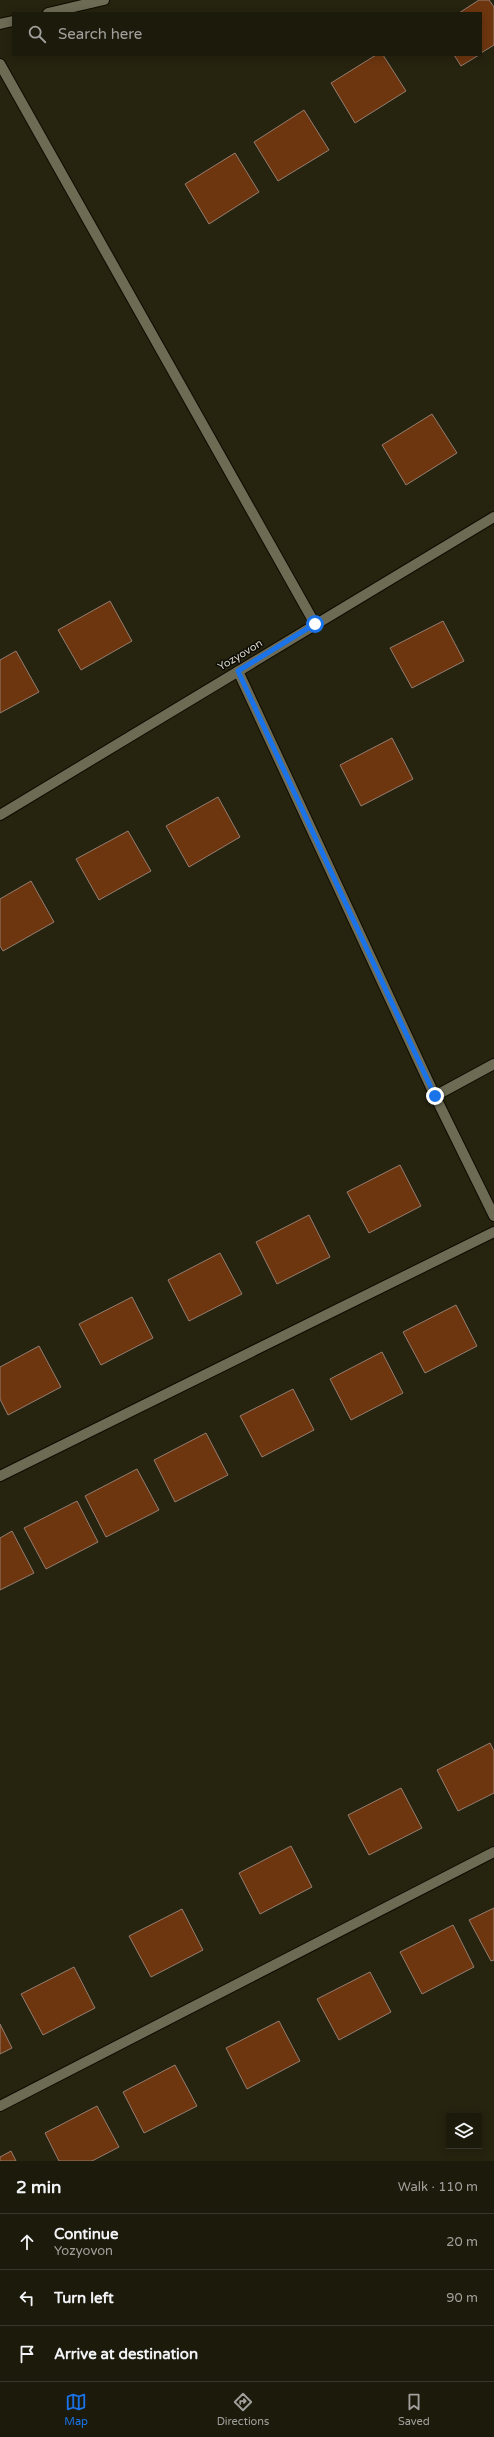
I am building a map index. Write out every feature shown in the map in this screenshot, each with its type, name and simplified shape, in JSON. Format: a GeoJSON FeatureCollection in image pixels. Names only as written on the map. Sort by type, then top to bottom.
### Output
{"type":"FeatureCollection","features":[{"type":"Feature","properties":{"kind":"street"},"geometry":{"type":"LineString","coordinates":[[52,12],[104,0]]}},
{"type":"Feature","properties":{"kind":"street"},"geometry":{"type":"LineString","coordinates":[[0,24],[12,21]]}},
{"type":"Feature","properties":{"kind":"street"},"geometry":{"type":"LineString","coordinates":[[0,64],[315,624]]}},
{"type":"Feature","properties":{"kind":"street","name":"Yozyovon"},"geometry":{"type":"LineString","coordinates":[[0,815],[494,517]]}},
{"type":"Feature","properties":{"kind":"street"},"geometry":{"type":"LineString","coordinates":[[238,671],[435,1096],[494,1216]]}},
{"type":"Feature","properties":{"kind":"street"},"geometry":{"type":"LineString","coordinates":[[435,1096],[494,1064]]}},
{"type":"Feature","properties":{"kind":"street"},"geometry":{"type":"LineString","coordinates":[[0,1476],[494,1232]]}},
{"type":"Feature","properties":{"kind":"street"},"geometry":{"type":"LineString","coordinates":[[0,2106],[494,1852]]}},
{"type":"Feature","properties":{"kind":"building"},"geometry":{"type":"Polygon","coordinates":[[[479,0],[489,0],[494,7],[494,45],[482,52],[482,12],[461,12],[479,0]]]}},
{"type":"Feature","properties":{"kind":"building"},"geometry":{"type":"Polygon","coordinates":[[[374,56],[384,56],[406,91],[355,123],[331,83],[374,56]]]}},
{"type":"Feature","properties":{"kind":"building"},"geometry":{"type":"Polygon","coordinates":[[[455,56],[477,56],[461,66],[455,56]]]}},
{"type":"Feature","properties":{"kind":"building"},"geometry":{"type":"Polygon","coordinates":[[[304,110],[329,150],[278,181],[254,142],[304,110]]]}},
{"type":"Feature","properties":{"kind":"building"},"geometry":{"type":"Polygon","coordinates":[[[235,153],[259,192],[209,224],[185,184],[235,153]]]}},
{"type":"Feature","properties":{"kind":"building"},"geometry":{"type":"Polygon","coordinates":[[[432,414],[457,453],[406,485],[382,445],[432,414]]]}},
{"type":"Feature","properties":{"kind":"building"},"geometry":{"type":"Polygon","coordinates":[[[110,601],[132,641],[81,670],[58,630],[110,601]]]}},
{"type":"Feature","properties":{"kind":"building"},"geometry":{"type":"Polygon","coordinates":[[[443,621],[464,661],[412,688],[390,648],[443,621]]]}},
{"type":"Feature","properties":{"kind":"building"},"geometry":{"type":"Polygon","coordinates":[[[16,651],[39,692],[0,713],[0,660],[16,651]]]}},
{"type":"Feature","properties":{"kind":"building"},"geometry":{"type":"Polygon","coordinates":[[[392,738],[413,779],[361,806],[340,765],[392,738]]]}},
{"type":"Feature","properties":{"kind":"building"},"geometry":{"type":"Polygon","coordinates":[[[218,797],[240,837],[189,867],[166,826],[218,797]]]}},
{"type":"Feature","properties":{"kind":"building"},"geometry":{"type":"Polygon","coordinates":[[[128,831],[151,871],[99,900],[76,859],[128,831]]]}},
{"type":"Feature","properties":{"kind":"building"},"geometry":{"type":"Polygon","coordinates":[[[31,881],[54,922],[3,951],[0,946],[0,899],[31,881]]]}},
{"type":"Feature","properties":{"kind":"building"},"geometry":{"type":"Polygon","coordinates":[[[400,1165],[421,1206],[369,1233],[347,1192],[400,1165]]]}},
{"type":"Feature","properties":{"kind":"building"},"geometry":{"type":"Polygon","coordinates":[[[309,1215],[330,1257],[277,1284],[256,1242],[309,1215]]]}},
{"type":"Feature","properties":{"kind":"building"},"geometry":{"type":"Polygon","coordinates":[[[220,1253],[242,1294],[189,1321],[168,1280],[220,1253]]]}},
{"type":"Feature","properties":{"kind":"building"},"geometry":{"type":"Polygon","coordinates":[[[132,1297],[153,1338],[101,1365],[79,1324],[132,1297]]]}},
{"type":"Feature","properties":{"kind":"building"},"geometry":{"type":"Polygon","coordinates":[[[456,1305],[477,1346],[425,1373],[403,1332],[456,1305]]]}},
{"type":"Feature","properties":{"kind":"building"},"geometry":{"type":"Polygon","coordinates":[[[39,1346],[61,1387],[8,1415],[0,1399],[0,1367],[39,1346]]]}},
{"type":"Feature","properties":{"kind":"building"},"geometry":{"type":"Polygon","coordinates":[[[382,1352],[403,1393],[351,1420],[330,1379],[382,1352]]]}},
{"type":"Feature","properties":{"kind":"building"},"geometry":{"type":"Polygon","coordinates":[[[293,1389],[314,1430],[262,1457],[240,1416],[293,1389]]]}},
{"type":"Feature","properties":{"kind":"building"},"geometry":{"type":"Polygon","coordinates":[[[206,1433],[228,1475],[175,1502],[154,1460],[206,1433]]]}},
{"type":"Feature","properties":{"kind":"building"},"geometry":{"type":"Polygon","coordinates":[[[137,1469],[159,1510],[106,1537],[85,1496],[137,1469]]]}},
{"type":"Feature","properties":{"kind":"building"},"geometry":{"type":"Polygon","coordinates":[[[77,1501],[98,1542],[46,1569],[24,1528],[77,1501]]]}},
{"type":"Feature","properties":{"kind":"building"},"geometry":{"type":"Polygon","coordinates":[[[12,1531],[34,1573],[0,1590],[0,1538],[12,1531]]]}},
{"type":"Feature","properties":{"kind":"building"},"geometry":{"type":"Polygon","coordinates":[[[490,1743],[494,1751],[494,1793],[458,1811],[437,1770],[490,1743]]]}},
{"type":"Feature","properties":{"kind":"building"},"geometry":{"type":"Polygon","coordinates":[[[401,1788],[422,1828],[369,1855],[348,1815],[401,1788]]]}},
{"type":"Feature","properties":{"kind":"building"},"geometry":{"type":"Polygon","coordinates":[[[291,1846],[312,1887],[260,1914],[239,1873],[291,1846]]]}},
{"type":"Feature","properties":{"kind":"building"},"geometry":{"type":"Polygon","coordinates":[[[494,1908],[494,1960],[491,1961],[469,1920],[494,1908]]]}},
{"type":"Feature","properties":{"kind":"building"},"geometry":{"type":"Polygon","coordinates":[[[182,1909],[203,1950],[151,1977],[129,1936],[182,1909]]]}},
{"type":"Feature","properties":{"kind":"building"},"geometry":{"type":"Polygon","coordinates":[[[453,1925],[474,1967],[422,1994],[400,1952],[453,1925]]]}},
{"type":"Feature","properties":{"kind":"building"},"geometry":{"type":"Polygon","coordinates":[[[74,1967],[95,2008],[43,2035],[21,1994],[74,1967]]]}},
{"type":"Feature","properties":{"kind":"building"},"geometry":{"type":"Polygon","coordinates":[[[370,1972],[391,2012],[339,2040],[317,1999],[370,1972]]]}},
{"type":"Feature","properties":{"kind":"building"},"geometry":{"type":"Polygon","coordinates":[[[279,2021],[300,2061],[247,2089],[226,2048],[279,2021]]]}},
{"type":"Feature","properties":{"kind":"building"},"geometry":{"type":"Polygon","coordinates":[[[0,2024],[12,2048],[0,2054],[0,2024]]]}},
{"type":"Feature","properties":{"kind":"building"},"geometry":{"type":"Polygon","coordinates":[[[175,2065],[197,2106],[144,2133],[123,2092],[175,2065]]]}},
{"type":"Feature","properties":{"kind":"building"},"geometry":{"type":"Polygon","coordinates":[[[97,2106],[119,2147],[92,2161],[59,2161],[45,2133],[97,2106]]]}},
{"type":"Feature","properties":{"kind":"building"},"geometry":{"type":"Polygon","coordinates":[[[11,2151],[16,2161],[0,2161],[0,2157],[11,2151]]]}},
{"type":"Feature","properties":{"kind":"route"},"geometry":{"type":"LineString","coordinates":[[315,624],[238,671],[435,1096]]}}]}
